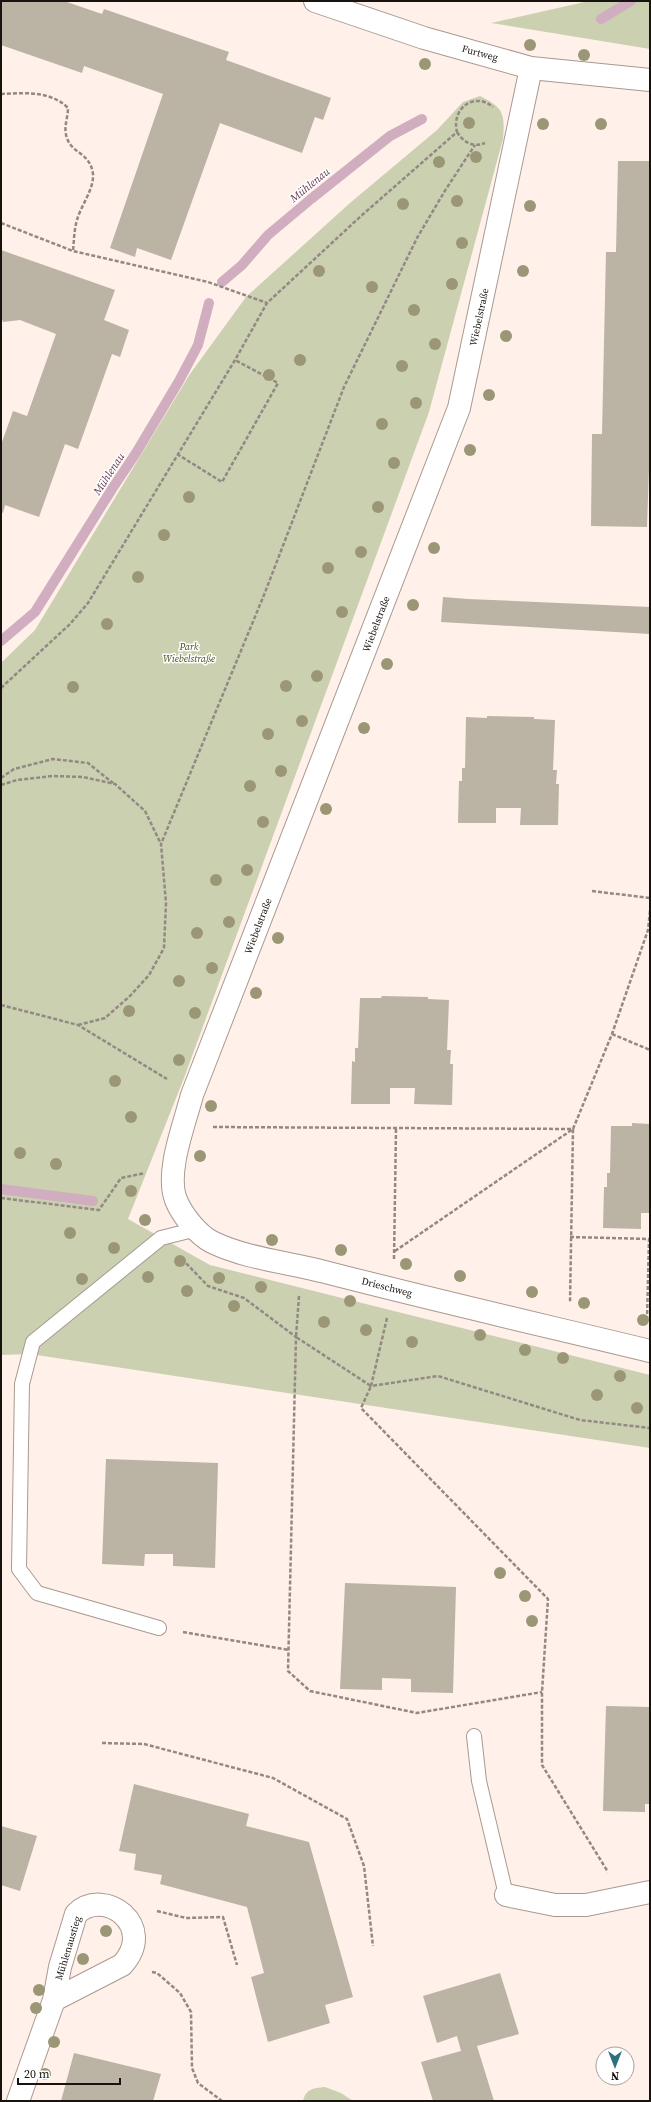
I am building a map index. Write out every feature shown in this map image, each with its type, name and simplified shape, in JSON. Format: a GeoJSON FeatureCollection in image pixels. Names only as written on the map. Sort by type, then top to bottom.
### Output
{"type":"FeatureCollection","features":[{"type":"Feature","properties":{"kind":"street","name":"Furtweg"},"geometry":{"type":"LineString","coordinates":[[315,1],[424,38],[531,68],[650,80]]}},
{"type":"Feature","properties":{"kind":"street","name":"Wiebelstraße"},"geometry":{"type":"LineString","coordinates":[[174,1166],[192,1094],[459,408],[531,68]]}},
{"type":"Feature","properties":{"kind":"street","name":"Drieschweg"},"geometry":{"type":"LineString","coordinates":[[174,1166],[173,1184],[176,1200],[196,1229],[210,1241],[233,1250],[301,1265],[394,1290],[648,1351]]}},
{"type":"Feature","properties":{"kind":"street"},"geometry":{"type":"LineString","coordinates":[[506,1895],[555,1905],[586,1905],[624,1899],[650,1892]]}},
{"type":"Feature","properties":{"kind":"street","name":"Mühlenaustieg"},"geometry":{"type":"LineString","coordinates":[[18,2101],[54,2000],[60,1967],[76,1914],[82,1908],[89,1905],[107,1905],[117,1909],[128,1920],[134,1938],[134,1946],[130,1956],[122,1965],[54,2000]]}},
{"type":"Feature","properties":{"kind":"lane"},"geometry":{"type":"LineString","coordinates":[[159,1628],[37,1593],[19,1569],[22,1384],[33,1342],[161,1238],[196,1229]]}},
{"type":"Feature","properties":{"kind":"lane"},"geometry":{"type":"LineString","coordinates":[[474,1736],[479,1781],[506,1895]]}},
{"type":"Feature","properties":{"kind":"path"},"geometry":{"type":"LineString","coordinates":[[1,94],[24,93],[48,95],[62,102],[68,108],[65,126],[67,138],[72,146],[82,153],[91,163],[93,176],[89,192],[81,206],[76,222],[73,251]]}},
{"type":"Feature","properties":{"kind":"path"},"geometry":{"type":"LineString","coordinates":[[490,141],[475,145],[465,141],[457,132],[455,124],[457,114],[467,103],[474,101],[484,102],[495,110]]}},
{"type":"Feature","properties":{"kind":"path"},"geometry":{"type":"LineString","coordinates":[[1,688],[70,624],[88,603],[235,360],[267,304],[361,216],[457,132]]}},
{"type":"Feature","properties":{"kind":"path"},"geometry":{"type":"LineString","coordinates":[[161,844],[264,596],[344,387],[417,238],[475,145]]}},
{"type":"Feature","properties":{"kind":"path"},"geometry":{"type":"LineString","coordinates":[[1,223],[73,251],[208,282],[267,304]]}},
{"type":"Feature","properties":{"kind":"path"},"geometry":{"type":"LineString","coordinates":[[177,454],[222,482],[278,383],[235,360]]}},
{"type":"Feature","properties":{"kind":"path"},"geometry":{"type":"LineString","coordinates":[[1,778],[14,769],[53,759],[88,763],[115,784],[145,811],[161,844],[166,903],[164,948],[149,975],[130,996],[105,1018],[78,1025]]}},
{"type":"Feature","properties":{"kind":"path"},"geometry":{"type":"LineString","coordinates":[[1,785],[17,780],[53,776],[82,777],[115,784]]}},
{"type":"Feature","properties":{"kind":"path"},"geometry":{"type":"LineString","coordinates":[[592,892],[650,898]]}},
{"type":"Feature","properties":{"kind":"path"},"geometry":{"type":"LineString","coordinates":[[570,1332],[570,1237],[573,1128],[612,1034],[648,930],[650,912]]}},
{"type":"Feature","properties":{"kind":"path"},"geometry":{"type":"LineString","coordinates":[[1,1005],[78,1025],[192,1094]]}},
{"type":"Feature","properties":{"kind":"path"},"geometry":{"type":"LineString","coordinates":[[612,1034],[650,1050]]}},
{"type":"Feature","properties":{"kind":"path"},"geometry":{"type":"LineString","coordinates":[[164,1085],[165,1078]]}},
{"type":"Feature","properties":{"kind":"path"},"geometry":{"type":"LineString","coordinates":[[184,1127],[573,1128]]}},
{"type":"Feature","properties":{"kind":"path"},"geometry":{"type":"LineString","coordinates":[[396,1128],[394,1290],[371,1386],[361,1408],[548,1599],[542,1692],[542,1765],[624,1899]]}},
{"type":"Feature","properties":{"kind":"path"},"geometry":{"type":"LineString","coordinates":[[394,1251],[573,1128]]}},
{"type":"Feature","properties":{"kind":"path"},"geometry":{"type":"LineString","coordinates":[[1,1198],[99,1210],[121,1178],[174,1166]]}},
{"type":"Feature","properties":{"kind":"path"},"geometry":{"type":"LineString","coordinates":[[570,1237],[649,1238],[648,1351]]}},
{"type":"Feature","properties":{"kind":"path"},"geometry":{"type":"LineString","coordinates":[[161,1238],[208,1286],[244,1298],[296,1337],[371,1386],[438,1376],[580,1420],[650,1428]]}},
{"type":"Feature","properties":{"kind":"path"},"geometry":{"type":"LineString","coordinates":[[301,1265],[296,1337],[288,1671],[310,1691],[417,1713],[542,1692]]}},
{"type":"Feature","properties":{"kind":"path"},"geometry":{"type":"LineString","coordinates":[[159,1628],[289,1650]]}},
{"type":"Feature","properties":{"kind":"path"},"geometry":{"type":"LineString","coordinates":[[102,1743],[144,1744],[273,1778],[347,1819],[364,1866],[373,1946]]}},
{"type":"Feature","properties":{"kind":"path"},"geometry":{"type":"LineString","coordinates":[[117,1909],[135,1905],[186,1918],[223,1917],[237,1965]]}},
{"type":"Feature","properties":{"kind":"path"},"geometry":{"type":"LineString","coordinates":[[122,1965],[157,1973],[180,1993],[191,2012],[192,2068],[198,2083],[222,2101]]}},
{"type":"Feature","properties":{"kind":"green space"},"geometry":{"type":"Polygon","coordinates":[[[589,1],[650,1],[650,49],[491,23],[589,1]]]}},
{"type":"Feature","properties":{"kind":"green space","name":"Park Wiebelstraße"},"geometry":{"type":"Polygon","coordinates":[[[480,96],[494,104],[501,113],[504,123],[503,139],[429,412],[184,1078],[128,1219],[210,1265],[650,1375],[650,1448],[30,1354],[1,1355],[1,663],[35,630],[190,374],[246,297],[350,203],[437,130],[463,102],[480,96]]]}},
{"type":"Feature","properties":{"kind":"green space"},"geometry":{"type":"Polygon","coordinates":[[[325,2087],[341,2093],[353,2101],[303,2101],[306,2094],[311,2090],[325,2087]]]}},
{"type":"Feature","properties":{"kind":"building"},"geometry":{"type":"Polygon","coordinates":[[[1,1],[64,1],[102,14],[104,9],[229,52],[226,60],[331,98],[323,120],[315,117],[302,153],[220,123],[171,260],[137,248],[135,257],[110,248],[163,94],[84,66],[82,73],[1,45],[1,1]]]}},
{"type":"Feature","properties":{"kind":"building"},"geometry":{"type":"Polygon","coordinates":[[[618,161],[650,161],[650,439],[647,527],[591,526],[592,434],[602,434],[606,252],[616,252],[618,161]]]}},
{"type":"Feature","properties":{"kind":"building"},"geometry":{"type":"Polygon","coordinates":[[[1,250],[115,290],[104,320],[129,330],[120,357],[112,354],[78,449],[65,444],[39,517],[5,505],[3,513],[1,512],[1,445],[13,411],[27,416],[56,334],[20,320],[3,322],[1,317],[1,250]]]}},
{"type":"Feature","properties":{"kind":"building"},"geometry":{"type":"Polygon","coordinates":[[[443,597],[650,607],[650,634],[441,622],[443,597]]]}},
{"type":"Feature","properties":{"kind":"building"},"geometry":{"type":"Polygon","coordinates":[[[487,716],[534,717],[534,719],[555,720],[553,770],[557,770],[556,784],[559,784],[558,825],[520,825],[521,808],[496,808],[496,823],[458,823],[459,781],[462,781],[462,768],[465,768],[466,717],[487,718],[487,716]]]}},
{"type":"Feature","properties":{"kind":"building"},"geometry":{"type":"Polygon","coordinates":[[[382,996],[428,997],[428,999],[449,1000],[447,1050],[451,1050],[450,1064],[453,1064],[452,1105],[414,1104],[415,1088],[390,1088],[390,1104],[351,1104],[352,1061],[355,1062],[355,1048],[358,1048],[360,998],[381,998],[382,996]]]}},
{"type":"Feature","properties":{"kind":"building"},"geometry":{"type":"Polygon","coordinates":[[[632,1123],[650,1124],[650,1213],[641,1213],[641,1229],[603,1228],[604,1187],[607,1187],[607,1173],[610,1173],[611,1126],[632,1126],[632,1123]]]}},
{"type":"Feature","properties":{"kind":"building"},"geometry":{"type":"Polygon","coordinates":[[[106,1459],[218,1463],[215,1568],[173,1566],[173,1554],[145,1554],[144,1566],[102,1564],[106,1459]]]}},
{"type":"Feature","properties":{"kind":"building"},"geometry":{"type":"Polygon","coordinates":[[[345,1583],[456,1587],[453,1693],[411,1692],[411,1679],[382,1678],[382,1690],[340,1689],[345,1583]]]}},
{"type":"Feature","properties":{"kind":"building"},"geometry":{"type":"Polygon","coordinates":[[[606,1706],[650,1707],[650,1804],[645,1804],[645,1812],[603,1811],[606,1706]]]}},
{"type":"Feature","properties":{"kind":"building"},"geometry":{"type":"Polygon","coordinates":[[[134,1784],[249,1814],[246,1826],[309,1842],[353,1997],[325,2005],[330,2023],[268,2042],[251,1977],[264,1973],[247,1907],[160,1884],[162,1875],[134,1870],[136,1854],[119,1851],[134,1784]]]}},
{"type":"Feature","properties":{"kind":"building"},"geometry":{"type":"Polygon","coordinates":[[[1,1826],[37,1836],[20,1891],[1,1885],[1,1826]]]}},
{"type":"Feature","properties":{"kind":"building"},"geometry":{"type":"Polygon","coordinates":[[[500,1973],[519,2034],[477,2046],[494,2101],[433,2101],[421,2062],[461,2051],[457,2036],[437,2043],[423,1996],[500,1973]]]}},
{"type":"Feature","properties":{"kind":"building"},"geometry":{"type":"Polygon","coordinates":[[[74,2053],[161,2074],[153,2101],[61,2101],[74,2053]]]}},
{"type":"Feature","properties":{"kind":"waterway","name":"Mühlenau"},"geometry":{"type":"LineString","coordinates":[[601,19],[631,1]]}},
{"type":"Feature","properties":{"kind":"waterway","name":"Mühlenau"},"geometry":{"type":"LineString","coordinates":[[222,282],[242,265],[268,235],[311,199],[390,136],[422,119]]}},
{"type":"Feature","properties":{"kind":"waterway","name":"Mühlenau"},"geometry":{"type":"LineString","coordinates":[[1,641],[35,612],[136,453],[179,381],[198,345],[209,303]]}},
{"type":"Feature","properties":{"kind":"waterway"},"geometry":{"type":"LineString","coordinates":[[1,1189],[93,1201]]}}]}
